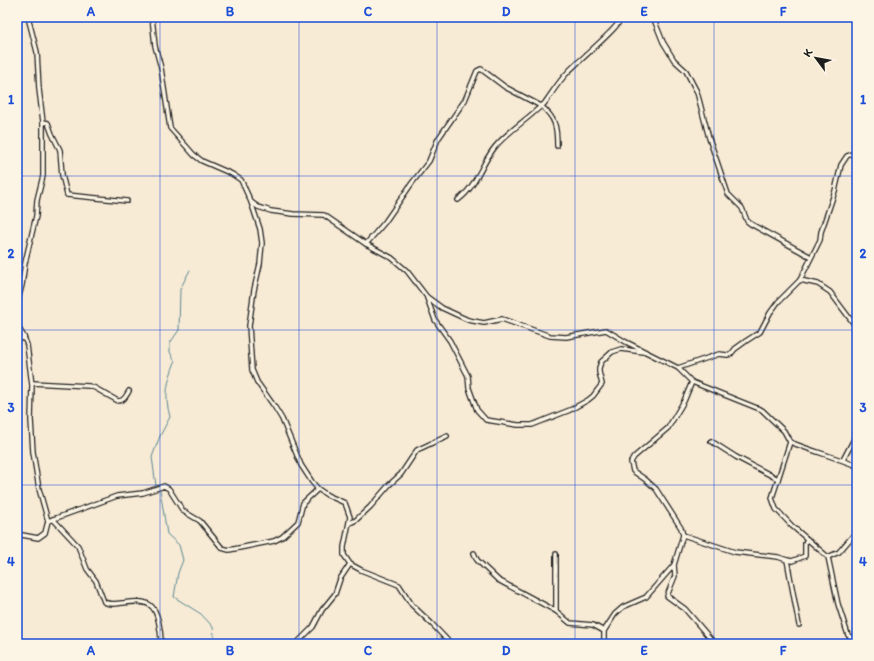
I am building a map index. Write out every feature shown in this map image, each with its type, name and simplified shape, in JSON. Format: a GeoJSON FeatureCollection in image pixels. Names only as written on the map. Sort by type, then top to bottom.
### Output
{"type":"FeatureCollection","features":[{"type":"Feature","properties":{"kind":"street"},"geometry":{"type":"LineString","coordinates":[[17,304],[43,176],[43,122],[37,52],[28,17]]}},
{"type":"Feature","properties":{"kind":"street"},"geometry":{"type":"LineString","coordinates":[[152,17],[155,46],[161,68],[170,128],[194,155],[202,161],[232,174],[241,180],[251,202],[261,233],[262,250],[249,326],[251,365],[255,378],[282,419],[305,473],[318,489],[345,503],[349,512],[350,523],[344,547],[344,555],[350,564],[399,585],[412,605],[451,644]]}},
{"type":"Feature","properties":{"kind":"street"},"geometry":{"type":"LineString","coordinates":[[458,200],[472,187],[489,156],[499,143],[544,104],[567,73],[621,21],[622,17]]}},
{"type":"Feature","properties":{"kind":"street"},"geometry":{"type":"LineString","coordinates":[[652,17],[663,42],[674,60],[686,71],[697,92],[709,138],[728,194],[742,208],[747,221],[811,257]]}},
{"type":"Feature","properties":{"kind":"street"},"geometry":{"type":"LineString","coordinates":[[366,244],[385,222],[412,182],[429,161],[438,139],[465,100],[477,71],[481,69],[505,87],[547,110],[555,123],[557,130],[557,146]]}},
{"type":"Feature","properties":{"kind":"street"},"geometry":{"type":"LineString","coordinates":[[43,122],[48,123],[60,148],[62,175],[66,195],[127,201]]}},
{"type":"Feature","properties":{"kind":"street"},"geometry":{"type":"LineString","coordinates":[[678,368],[719,354],[731,354],[746,340],[760,332],[770,313],[778,302],[800,280],[820,240],[821,232],[835,191],[841,165],[847,156],[857,152]]}},
{"type":"Feature","properties":{"kind":"street"},"geometry":{"type":"LineString","coordinates":[[251,202],[258,207],[271,211],[324,215],[366,244],[392,258],[407,271],[427,297],[442,308],[468,320],[484,323],[502,319],[550,336],[566,337],[606,330],[647,353],[678,368],[692,382],[762,410],[784,431],[790,442],[805,449],[843,460],[857,466]]}},
{"type":"Feature","properties":{"kind":"street"},"geometry":{"type":"LineString","coordinates":[[800,280],[818,284],[830,292],[857,328]]}},
{"type":"Feature","properties":{"kind":"street"},"geometry":{"type":"LineString","coordinates":[[427,297],[435,320],[450,341],[468,376],[469,388],[477,410],[486,420],[518,426],[532,425],[570,410],[593,396],[602,384],[599,372],[601,362],[612,352],[621,349],[647,353]]}},
{"type":"Feature","properties":{"kind":"street"},"geometry":{"type":"LineString","coordinates":[[17,325],[27,345],[32,383],[31,420],[33,452],[39,489],[48,521],[45,533],[38,538],[22,535],[17,536]]}},
{"type":"Feature","properties":{"kind":"street"},"geometry":{"type":"LineString","coordinates":[[17,341],[24,337]]}},
{"type":"Feature","properties":{"kind":"street"},"geometry":{"type":"LineString","coordinates":[[692,382],[684,401],[668,428],[634,456],[631,462],[633,471],[656,489],[681,528],[683,535],[674,565],[675,576],[667,596],[685,608],[715,644]]}},
{"type":"Feature","properties":{"kind":"street"},"geometry":{"type":"LineString","coordinates":[[32,383],[89,386],[118,401],[121,401],[130,391]]}},
{"type":"Feature","properties":{"kind":"street"},"geometry":{"type":"LineString","coordinates":[[843,460],[853,441],[857,414]]}},
{"type":"Feature","properties":{"kind":"street"},"geometry":{"type":"LineString","coordinates":[[350,523],[356,520],[370,507],[389,485],[401,474],[417,450],[447,436]]}},
{"type":"Feature","properties":{"kind":"street"},"geometry":{"type":"LineString","coordinates":[[711,441],[736,457],[778,479]]}},
{"type":"Feature","properties":{"kind":"street"},"geometry":{"type":"LineString","coordinates":[[790,442],[772,498],[776,509],[792,526],[828,557],[838,604],[848,635],[857,643]]}},
{"type":"Feature","properties":{"kind":"street"},"geometry":{"type":"LineString","coordinates":[[48,521],[117,496],[143,493],[164,486],[169,489],[183,511],[200,521],[222,548],[229,550],[274,541],[282,537],[298,522],[303,503],[318,489]]}},
{"type":"Feature","properties":{"kind":"street"},"geometry":{"type":"LineString","coordinates":[[54,518],[78,546],[87,569],[96,581],[104,602],[112,604],[141,602],[149,604],[152,607],[161,632],[161,644]]}},
{"type":"Feature","properties":{"kind":"street"},"geometry":{"type":"LineString","coordinates":[[828,557],[840,552],[857,531]]}},
{"type":"Feature","properties":{"kind":"street"},"geometry":{"type":"LineString","coordinates":[[683,535],[735,552],[787,560],[804,556],[807,539]]}},
{"type":"Feature","properties":{"kind":"street"},"geometry":{"type":"LineString","coordinates":[[474,553],[477,560],[498,580],[556,611],[570,622],[593,625],[604,631]]}},
{"type":"Feature","properties":{"kind":"street"},"geometry":{"type":"LineString","coordinates":[[556,554],[556,611]]}},
{"type":"Feature","properties":{"kind":"street"},"geometry":{"type":"LineString","coordinates":[[787,560],[799,625]]}},
{"type":"Feature","properties":{"kind":"street"},"geometry":{"type":"LineString","coordinates":[[296,644],[314,627],[322,610],[335,594],[340,579],[350,564]]}},
{"type":"Feature","properties":{"kind":"street"},"geometry":{"type":"LineString","coordinates":[[604,644],[604,631],[615,614],[623,607],[646,597],[674,565]]}},
{"type":"Feature","properties":{"kind":"waterway"},"geometry":{"type":"LineString","coordinates":[[156,486],[152,457],[160,436],[170,417],[167,402],[167,389],[175,362],[170,352],[170,343],[179,330],[180,289],[190,270]]}},
{"type":"Feature","properties":{"kind":"waterway"},"geometry":{"type":"LineString","coordinates":[[160,490],[167,534],[179,545],[183,560],[178,573],[174,597],[201,614],[213,627],[215,644]]}}]}
